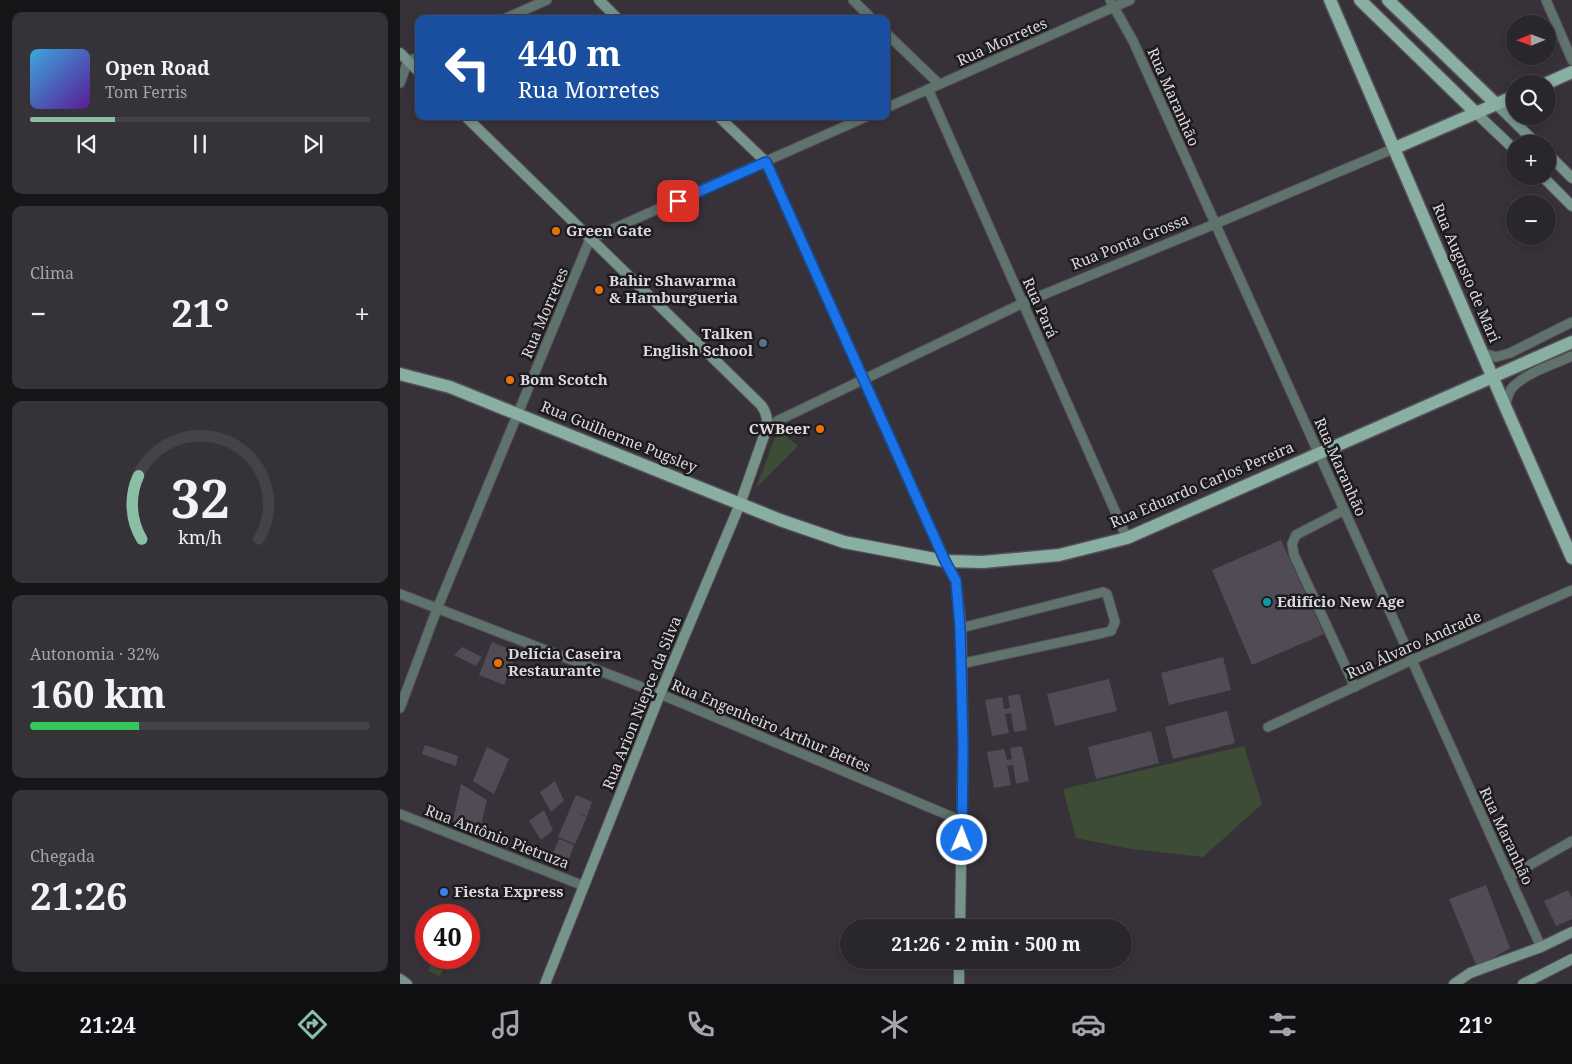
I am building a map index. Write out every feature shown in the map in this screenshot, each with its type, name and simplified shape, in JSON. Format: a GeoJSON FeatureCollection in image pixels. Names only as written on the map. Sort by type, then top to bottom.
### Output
{"type":"FeatureCollection","features":[{"type":"Feature","properties":{"kind":"main road","name":"Rua Augusto de Mari"},"geometry":{"type":"LineString","coordinates":[[1330,0],[1572,558]]}},
{"type":"Feature","properties":{"kind":"main road"},"geometry":{"type":"LineString","coordinates":[[1360,0],[1476,113]]}},
{"type":"Feature","properties":{"kind":"main road"},"geometry":{"type":"LineString","coordinates":[[1388,0],[1496,104]]}},
{"type":"Feature","properties":{"kind":"main road"},"geometry":{"type":"LineString","coordinates":[[1556,79],[1572,72]]}},
{"type":"Feature","properties":{"kind":"main road","name":"Rua Ponta Grossa"},"geometry":{"type":"LineString","coordinates":[[1395,148],[1506,100]]}},
{"type":"Feature","properties":{"kind":"main road","name":"Rua Eduardo Carlos Pereira"},"geometry":{"type":"LineString","coordinates":[[740,504],[844,542],[945,561],[983,562],[1059,555],[1127,538],[1572,342]]}},
{"type":"Feature","properties":{"kind":"main road","name":"Rua Guilherme Pugsley"},"geometry":{"type":"LineString","coordinates":[[400,374],[450,387],[740,504]]}},
{"type":"Feature","properties":{"kind":"street"},"geometry":{"type":"LineString","coordinates":[[513,15],[547,0]]}},
{"type":"Feature","properties":{"kind":"street"},"geometry":{"type":"LineString","coordinates":[[599,0],[614,15]]}},
{"type":"Feature","properties":{"kind":"street"},"geometry":{"type":"LineString","coordinates":[[853,0],[868,15]]}},
{"type":"Feature","properties":{"kind":"street","name":"Rua Morretes"},"geometry":{"type":"LineString","coordinates":[[890,106],[1112,3],[1130,0]]}},
{"type":"Feature","properties":{"kind":"street"},"geometry":{"type":"LineString","coordinates":[[1546,0],[1572,60]]}},
{"type":"Feature","properties":{"kind":"street","name":"Rua Maranhão"},"geometry":{"type":"LineString","coordinates":[[1112,3],[1133,41],[1541,947]]}},
{"type":"Feature","properties":{"kind":"street"},"geometry":{"type":"LineString","coordinates":[[890,37],[939,84]]}},
{"type":"Feature","properties":{"kind":"street"},"geometry":{"type":"LineString","coordinates":[[400,53],[415,68]]}},
{"type":"Feature","properties":{"kind":"street"},"geometry":{"type":"LineString","coordinates":[[408,61],[415,58]]}},
{"type":"Feature","properties":{"kind":"street"},"geometry":{"type":"LineString","coordinates":[[400,83],[408,61]]}},
{"type":"Feature","properties":{"kind":"street","name":"Rua Pará"},"geometry":{"type":"LineString","coordinates":[[928,89],[1127,538]]}},
{"type":"Feature","properties":{"kind":"street"},"geometry":{"type":"LineString","coordinates":[[1496,104],[1527,135]]}},
{"type":"Feature","properties":{"kind":"street"},"geometry":{"type":"LineString","coordinates":[[1476,113],[1506,141]]}},
{"type":"Feature","properties":{"kind":"street"},"geometry":{"type":"LineString","coordinates":[[469,120],[762,405],[768,421],[765,433]]}},
{"type":"Feature","properties":{"kind":"street"},"geometry":{"type":"LineString","coordinates":[[722,120],[766,162],[945,561],[956,581],[960,628],[963,746],[960,919]]}},
{"type":"Feature","properties":{"kind":"street"},"geometry":{"type":"LineString","coordinates":[[590,239],[859,120]]}},
{"type":"Feature","properties":{"kind":"street","name":"Rua Ponta Grossa"},"geometry":{"type":"LineString","coordinates":[[765,433],[775,422],[1023,303],[1395,148]]}},
{"type":"Feature","properties":{"kind":"street"},"geometry":{"type":"LineString","coordinates":[[1556,162],[1572,178]]}},
{"type":"Feature","properties":{"kind":"street"},"geometry":{"type":"LineString","coordinates":[[1551,185],[1572,206]]}},
{"type":"Feature","properties":{"kind":"street","name":"Rua Morretes"},"geometry":{"type":"LineString","coordinates":[[400,708],[437,609],[590,239]]}},
{"type":"Feature","properties":{"kind":"street"},"geometry":{"type":"LineString","coordinates":[[1483,353],[1496,357],[1510,353],[1572,322]]}},
{"type":"Feature","properties":{"kind":"street"},"geometry":{"type":"LineString","coordinates":[[1505,406],[1508,394],[1513,387],[1527,377],[1572,356]]}},
{"type":"Feature","properties":{"kind":"street","name":"Rua Arion Niepce da Silva"},"geometry":{"type":"LineString","coordinates":[[545,984],[660,694],[740,504],[765,433]]}},
{"type":"Feature","properties":{"kind":"street"},"geometry":{"type":"LineString","coordinates":[[1344,510],[1296,535],[1292,544],[1294,555],[1355,687]]}},
{"type":"Feature","properties":{"kind":"street","name":"Rua Álvaro Andrade"},"geometry":{"type":"LineString","coordinates":[[1268,727],[1412,660],[1572,590]]}},
{"type":"Feature","properties":{"kind":"street"},"geometry":{"type":"LineString","coordinates":[[960,628],[1103,592],[1107,594],[1115,622],[1111,630],[1103,633],[960,664]]}},
{"type":"Feature","properties":{"kind":"street","name":"Rua Engenheiro Arthur Bettes"},"geometry":{"type":"LineString","coordinates":[[400,594],[660,694],[962,821]]}},
{"type":"Feature","properties":{"kind":"street","name":"Rua Antônio Pietruza"},"geometry":{"type":"LineString","coordinates":[[400,814],[584,886]]}},
{"type":"Feature","properties":{"kind":"street"},"geometry":{"type":"LineString","coordinates":[[1509,877],[1572,841]]}},
{"type":"Feature","properties":{"kind":"street"},"geometry":{"type":"LineString","coordinates":[[1454,984],[1470,973],[1541,947],[1572,932]]}},
{"type":"Feature","properties":{"kind":"street"},"geometry":{"type":"LineString","coordinates":[[1523,984],[1572,960]]}},
{"type":"Feature","properties":{"kind":"street"},"geometry":{"type":"LineString","coordinates":[[959,969],[959,984]]}},
{"type":"Feature","properties":{"kind":"street"},"geometry":{"type":"LineString","coordinates":[[400,979],[407,984]]}},
{"type":"Feature","properties":{"kind":"green space"},"geometry":{"type":"Polygon","coordinates":[[[778,430],[798,446],[756,488],[778,430]]]}},
{"type":"Feature","properties":{"kind":"green space"},"geometry":{"type":"Polygon","coordinates":[[[1244,746],[1262,804],[1203,857],[1132,849],[1076,838],[1063,789],[1244,746]]]}},
{"type":"Feature","properties":{"kind":"green space"},"geometry":{"type":"Polygon","coordinates":[[[429,969],[443,969],[440,976],[428,971],[429,969]]]}},
{"type":"Feature","properties":{"kind":"building","name":"Edifício New Age"},"geometry":{"type":"Polygon","coordinates":[[[1281,540],[1324,634],[1252,665],[1212,570],[1281,540]]]}},
{"type":"Feature","properties":{"kind":"building","name":"Delícia Caseira Restaurante"},"geometry":{"type":"Polygon","coordinates":[[[492,642],[517,652],[504,685],[479,675],[492,642]]]}},
{"type":"Feature","properties":{"kind":"building"},"geometry":{"type":"Polygon","coordinates":[[[462,647],[482,657],[476,666],[454,655],[462,647]]]}},
{"type":"Feature","properties":{"kind":"building"},"geometry":{"type":"Polygon","coordinates":[[[1223,657],[1231,690],[1169,705],[1161,673],[1223,657]]]}},
{"type":"Feature","properties":{"kind":"building"},"geometry":{"type":"Polygon","coordinates":[[[1109,679],[1117,711],[1055,726],[1047,694],[1109,679]]]}},
{"type":"Feature","properties":{"kind":"building"},"geometry":{"type":"Polygon","coordinates":[[[1020,694],[1027,730],[1014,732],[1011,713],[1005,714],[1009,733],[992,736],[985,700],[1002,697],[1004,709],[1010,708],[1008,696],[1020,694]]]}},
{"type":"Feature","properties":{"kind":"building"},"geometry":{"type":"Polygon","coordinates":[[[1227,711],[1235,743],[1173,759],[1165,727],[1227,711]]]}},
{"type":"Feature","properties":{"kind":"building"},"geometry":{"type":"Polygon","coordinates":[[[1151,731],[1159,763],[1096,779],[1088,747],[1151,731]]]}},
{"type":"Feature","properties":{"kind":"building"},"geometry":{"type":"Polygon","coordinates":[[[425,745],[458,756],[456,766],[422,754],[425,745]]]}},
{"type":"Feature","properties":{"kind":"building"},"geometry":{"type":"Polygon","coordinates":[[[1022,746],[1029,781],[1016,784],[1013,765],[1007,766],[1011,785],[994,788],[987,752],[1004,749],[1007,760],[1012,759],[1010,748],[1022,746]]]}},
{"type":"Feature","properties":{"kind":"building"},"geometry":{"type":"Polygon","coordinates":[[[487,747],[509,759],[494,794],[473,781],[487,747]]]}},
{"type":"Feature","properties":{"kind":"building"},"geometry":{"type":"Polygon","coordinates":[[[555,781],[564,801],[551,812],[540,792],[555,781]]]}},
{"type":"Feature","properties":{"kind":"building"},"geometry":{"type":"Polygon","coordinates":[[[461,784],[487,800],[479,834],[453,821],[461,784]]]}},
{"type":"Feature","properties":{"kind":"building"},"geometry":{"type":"Polygon","coordinates":[[[576,795],[592,802],[587,816],[577,813],[587,817],[575,844],[558,837],[576,795]]]}},
{"type":"Feature","properties":{"kind":"building"},"geometry":{"type":"Polygon","coordinates":[[[544,810],[553,830],[541,840],[529,821],[544,810]]]}},
{"type":"Feature","properties":{"kind":"building"},"geometry":{"type":"Polygon","coordinates":[[[559,839],[574,845],[569,859],[553,853],[559,839]]]}},
{"type":"Feature","properties":{"kind":"building"},"geometry":{"type":"Polygon","coordinates":[[[1486,885],[1510,948],[1477,967],[1449,899],[1486,885]]]}},
{"type":"Feature","properties":{"kind":"building"},"geometry":{"type":"Polygon","coordinates":[[[1568,890],[1572,898],[1572,919],[1556,926],[1544,901],[1568,890]]]}},
{"type":"Feature","properties":{"kind":"place","name":"Green Gate"},"geometry":{"type":"Point","coordinates":[556,231]}},
{"type":"Feature","properties":{"kind":"place","name":"Bahir Shawarma & Hamburgueria"},"geometry":{"type":"Point","coordinates":[599,290]}},
{"type":"Feature","properties":{"kind":"place","name":"Talken English School"},"geometry":{"type":"Point","coordinates":[763,343]}},
{"type":"Feature","properties":{"kind":"place","name":"Bom Scotch"},"geometry":{"type":"Point","coordinates":[510,380]}},
{"type":"Feature","properties":{"kind":"place","name":"CWBeer"},"geometry":{"type":"Point","coordinates":[820,429]}},
{"type":"Feature","properties":{"kind":"place","name":"Edifício New Age"},"geometry":{"type":"Point","coordinates":[1267,602]}},
{"type":"Feature","properties":{"kind":"place","name":"Delícia Caseira Restaurante"},"geometry":{"type":"Point","coordinates":[498,663]}},
{"type":"Feature","properties":{"kind":"place","name":"Fiesta Express"},"geometry":{"type":"Point","coordinates":[444,892]}},
{"type":"Feature","properties":{"kind":"route"},"geometry":{"type":"LineString","coordinates":[[678,201],[766,162],[945,561],[956,581],[960,628],[963,746],[962,840]]}}]}
